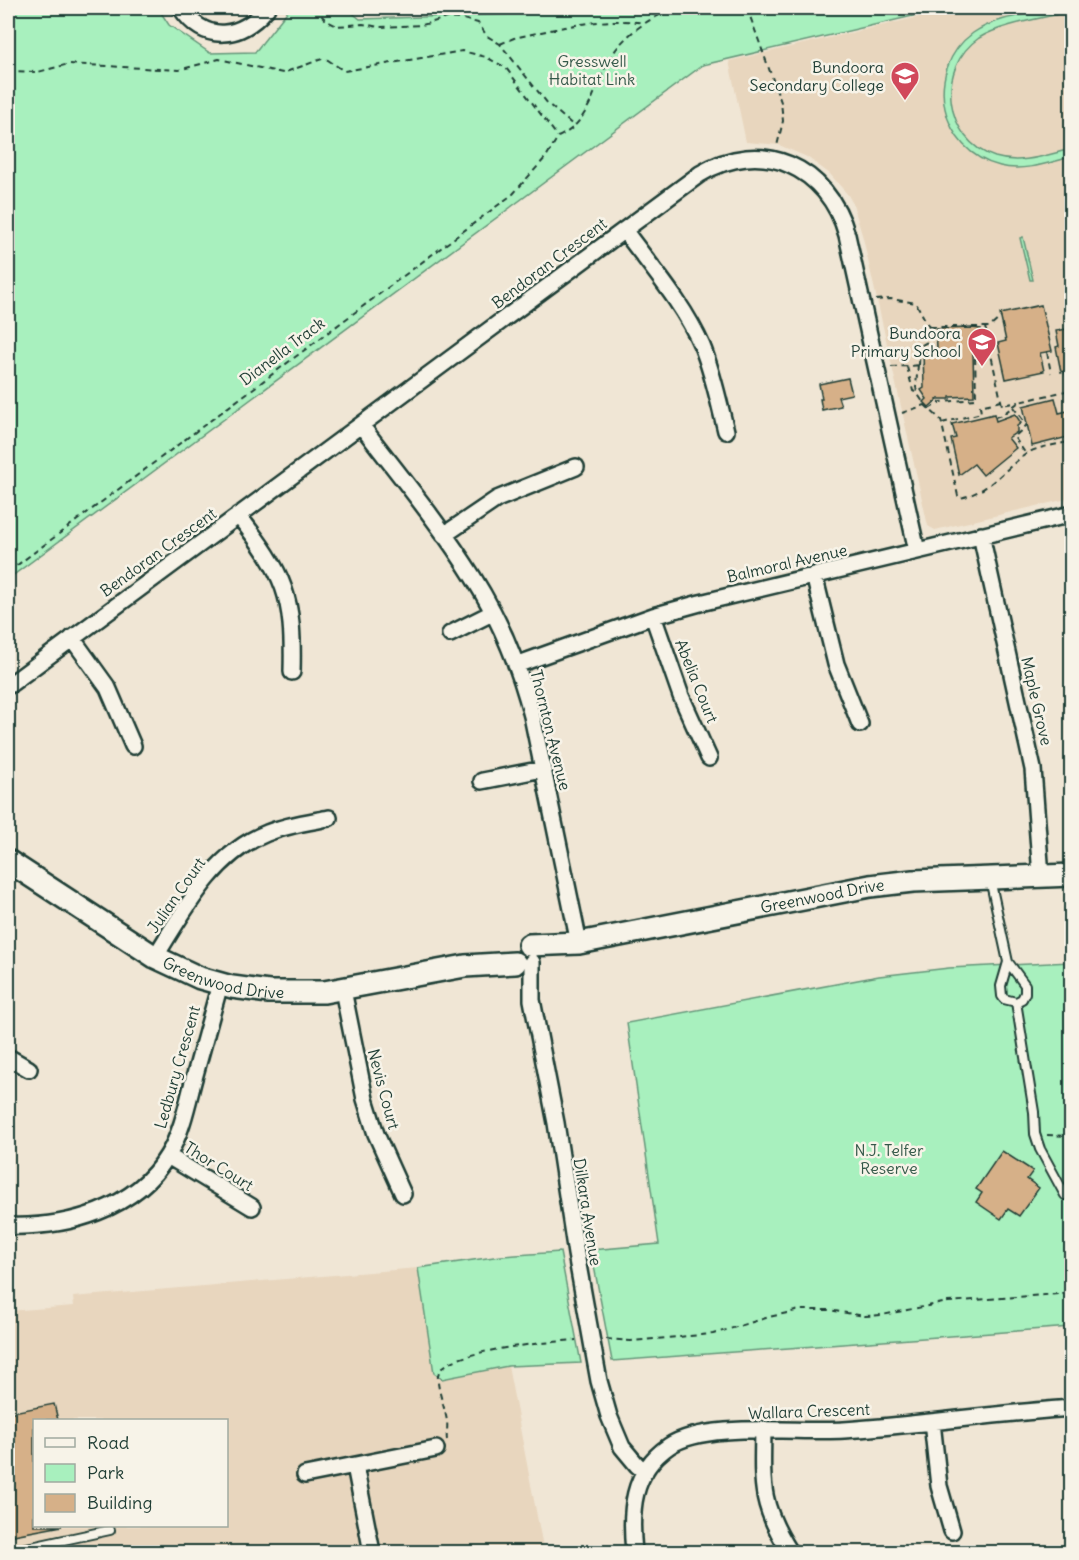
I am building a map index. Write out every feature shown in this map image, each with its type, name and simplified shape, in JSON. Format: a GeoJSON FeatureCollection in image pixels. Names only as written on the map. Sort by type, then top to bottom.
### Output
{"type":"FeatureCollection","features":[{"type":"Feature","properties":{"kind":"street"},"geometry":{"type":"LineString","coordinates":[[181,8],[194,24],[208,32],[220,33],[246,27],[267,8]]}},
{"type":"Feature","properties":{"kind":"street","name":"Bendoran Crescent"},"geometry":{"type":"LineString","coordinates":[[8,686],[700,174],[735,159],[759,158],[785,162],[797,167],[819,184],[835,204],[847,235],[917,551]]}},
{"type":"Feature","properties":{"kind":"street"},"geometry":{"type":"LineString","coordinates":[[624,230],[676,300],[694,329],[709,364],[726,431]]}},
{"type":"Feature","properties":{"kind":"street","name":"Thornton Avenue"},"geometry":{"type":"LineString","coordinates":[[361,425],[473,576],[516,665],[528,701],[579,943]]}},
{"type":"Feature","properties":{"kind":"street"},"geometry":{"type":"LineString","coordinates":[[444,535],[497,498],[576,467]]}},
{"type":"Feature","properties":{"kind":"street","name":"Balmoral Avenue"},"geometry":{"type":"LineString","coordinates":[[516,665],[652,616],[1071,514]]}},
{"type":"Feature","properties":{"kind":"street"},"geometry":{"type":"LineString","coordinates":[[238,515],[274,565],[287,596],[293,626],[292,672]]}},
{"type":"Feature","properties":{"kind":"street","name":"Maple Grove"},"geometry":{"type":"LineString","coordinates":[[981,536],[1033,769],[1041,876]]}},
{"type":"Feature","properties":{"kind":"street"},"geometry":{"type":"LineString","coordinates":[[814,575],[836,664],[860,724]]}},
{"type":"Feature","properties":{"kind":"street"},"geometry":{"type":"LineString","coordinates":[[450,634],[492,613]]}},
{"type":"Feature","properties":{"kind":"street","name":"Abelia Court"},"geometry":{"type":"LineString","coordinates":[[652,616],[681,696],[709,758]]}},
{"type":"Feature","properties":{"kind":"street"},"geometry":{"type":"LineString","coordinates":[[72,638],[108,688],[133,746]]}},
{"type":"Feature","properties":{"kind":"street"},"geometry":{"type":"LineString","coordinates":[[482,781],[543,769]]}},
{"type":"Feature","properties":{"kind":"street","name":"Julian Court"},"geometry":{"type":"LineString","coordinates":[[155,957],[206,880],[226,858],[250,840],[264,834],[329,818]]}},
{"type":"Feature","properties":{"kind":"street","name":"Greenwood Drive"},"geometry":{"type":"LineString","coordinates":[[8,861],[155,957],[184,971],[220,984],[277,993],[343,990],[523,957],[579,943],[870,886],[913,881],[1071,875]]}},
{"type":"Feature","properties":{"kind":"street","name":"Dilkara Avenue"},"geometry":{"type":"LineString","coordinates":[[523,957],[556,1123],[576,1254],[599,1381],[614,1428],[648,1468]]}},
{"type":"Feature","properties":{"kind":"street","name":"Ledbury Crescent"},"geometry":{"type":"LineString","coordinates":[[8,1227],[66,1221],[96,1213],[129,1196],[145,1183],[168,1156],[184,1116],[220,984]]}},
{"type":"Feature","properties":{"kind":"street","name":"Nevis Court"},"geometry":{"type":"LineString","coordinates":[[343,990],[368,1109],[402,1194]]}},
{"type":"Feature","properties":{"kind":"street"},"geometry":{"type":"LineString","coordinates":[[8,1057],[29,1069]]}},
{"type":"Feature","properties":{"kind":"street","name":"Thor Court"},"geometry":{"type":"LineString","coordinates":[[168,1156],[252,1207]]}},
{"type":"Feature","properties":{"kind":"street","name":"Wallara Crescent"},"geometry":{"type":"LineString","coordinates":[[634,1552],[632,1508],[635,1494],[648,1468],[668,1447],[690,1436],[702,1433],[844,1430],[1071,1408]]}},
{"type":"Feature","properties":{"kind":"street"},"geometry":{"type":"LineString","coordinates":[[932,1422],[939,1486],[952,1531]]}},
{"type":"Feature","properties":{"kind":"street"},"geometry":{"type":"LineString","coordinates":[[763,1431],[764,1497],[772,1523],[790,1552]]}},
{"type":"Feature","properties":{"kind":"street"},"geometry":{"type":"LineString","coordinates":[[305,1475],[436,1449]]}},
{"type":"Feature","properties":{"kind":"street"},"geometry":{"type":"LineString","coordinates":[[355,1466],[372,1552]]}},
{"type":"Feature","properties":{"kind":"lane"},"geometry":{"type":"LineString","coordinates":[[990,877],[1008,962],[1024,982],[1026,989],[1022,999],[1016,1002],[1004,999],[1000,990],[1008,962]]}},
{"type":"Feature","properties":{"kind":"lane"},"geometry":{"type":"LineString","coordinates":[[1016,1002],[1034,1112],[1035,1134],[1040,1149],[1065,1195]]}},
{"type":"Feature","properties":{"kind":"lane"},"geometry":{"type":"LineString","coordinates":[[8,1552],[110,1530]]}},
{"type":"Feature","properties":{"kind":"path"},"geometry":{"type":"LineString","coordinates":[[314,8],[327,21],[337,26],[422,25],[447,18],[478,23],[487,36],[501,44],[548,104],[574,126]]}},
{"type":"Feature","properties":{"kind":"path"},"geometry":{"type":"LineString","coordinates":[[8,71],[38,72],[69,64],[179,70],[219,59],[284,73],[322,59],[328,60],[344,71],[462,51],[486,57],[506,68],[558,137],[574,126],[586,111],[609,59],[630,34],[644,23],[674,8]]}},
{"type":"Feature","properties":{"kind":"path"},"geometry":{"type":"LineString","coordinates":[[747,8],[781,102],[783,121],[777,146]]}},
{"type":"Feature","properties":{"kind":"path"},"geometry":{"type":"LineString","coordinates":[[501,44],[514,38],[602,21],[626,20],[644,23]]}},
{"type":"Feature","properties":{"kind":"path","name":"Dianella Track"},"geometry":{"type":"LineString","coordinates":[[8,572],[513,194],[546,157],[558,137]]}},
{"type":"Feature","properties":{"kind":"path"},"geometry":{"type":"LineString","coordinates":[[876,300],[891,299],[916,303],[929,327],[929,341],[920,346],[920,365],[916,386],[925,405],[938,416],[942,423],[960,498],[983,490],[1026,454],[1071,441]]}},
{"type":"Feature","properties":{"kind":"path"},"geometry":{"type":"LineString","coordinates":[[929,327],[990,327],[1001,317]]}},
{"type":"Feature","properties":{"kind":"path"},"geometry":{"type":"LineString","coordinates":[[985,327],[1002,405],[1070,390]]}},
{"type":"Feature","properties":{"kind":"path"},"geometry":{"type":"LineString","coordinates":[[929,409],[941,402],[976,399],[975,352]]}},
{"type":"Feature","properties":{"kind":"path"},"geometry":{"type":"LineString","coordinates":[[1047,352],[1052,373]]}},
{"type":"Feature","properties":{"kind":"path"},"geometry":{"type":"LineString","coordinates":[[891,367],[920,365]]}},
{"type":"Feature","properties":{"kind":"path"},"geometry":{"type":"LineString","coordinates":[[906,366],[913,392],[918,393]]}},
{"type":"Feature","properties":{"kind":"path"},"geometry":{"type":"LineString","coordinates":[[1065,371],[1071,402]]}},
{"type":"Feature","properties":{"kind":"path"},"geometry":{"type":"LineString","coordinates":[[942,423],[981,413],[980,406],[1001,401]]}},
{"type":"Feature","properties":{"kind":"path"},"geometry":{"type":"LineString","coordinates":[[995,417],[1002,415],[1019,402]]}},
{"type":"Feature","properties":{"kind":"path"},"geometry":{"type":"LineString","coordinates":[[901,413],[925,405]]}},
{"type":"Feature","properties":{"kind":"path"},"geometry":{"type":"LineString","coordinates":[[1013,406],[1027,425],[1014,437],[1026,454]]}},
{"type":"Feature","properties":{"kind":"path"},"geometry":{"type":"LineString","coordinates":[[1035,1134],[1071,1136]]}},
{"type":"Feature","properties":{"kind":"path"},"geometry":{"type":"LineString","coordinates":[[436,1449],[448,1446],[447,1423],[438,1378],[442,1367],[449,1362],[476,1354],[524,1345],[578,1340],[579,1343],[614,1338],[631,1341],[713,1334],[800,1310],[828,1310],[866,1316],[882,1315],[948,1302],[1071,1293]]}},
{"type":"Feature","properties":{"kind":"shaded area"},"geometry":{"type":"Polygon","coordinates":[[[957,8],[1071,8],[1071,498],[935,530],[928,526],[863,238],[853,204],[830,174],[807,157],[779,145],[746,142],[729,61],[957,8]]]}},
{"type":"Feature","properties":{"kind":"shaded area"},"geometry":{"type":"Polygon","coordinates":[[[418,1268],[434,1373],[442,1379],[508,1366],[544,1552],[8,1552],[8,1311],[74,1306],[73,1297],[418,1268]]]}},
{"type":"Feature","properties":{"kind":"green space","name":"Gresswell Habitat Link"},"geometry":{"type":"Polygon","coordinates":[[[29,8],[158,8],[169,25],[210,53],[255,52],[290,8],[346,8],[360,19],[520,14],[526,8],[947,8],[703,65],[8,579],[8,11],[29,8]]]}},
{"type":"Feature","properties":{"kind":"green space"},"geometry":{"type":"Polygon","coordinates":[[[1056,8],[1071,8],[1071,11],[1011,25],[979,38],[965,51],[956,67],[951,84],[951,102],[956,120],[965,135],[978,148],[995,157],[1024,160],[1071,149],[1071,157],[1018,168],[1000,166],[980,158],[963,145],[952,128],[945,108],[943,88],[947,67],[957,49],[973,33],[982,28],[1013,17],[1056,8]]]}},
{"type":"Feature","properties":{"kind":"green space"},"geometry":{"type":"Polygon","coordinates":[[[1023,237],[1033,280],[1030,280],[1020,238],[1023,237]]]}},
{"type":"Feature","properties":{"kind":"green space","name":"N.J. Telfer Reserve"},"geometry":{"type":"Polygon","coordinates":[[[1071,962],[1071,1327],[612,1361],[591,1250],[659,1244],[627,1023],[879,976],[949,968],[1071,962]]]}},
{"type":"Feature","properties":{"kind":"green space"},"geometry":{"type":"Polygon","coordinates":[[[560,1252],[581,1363],[508,1366],[442,1379],[434,1373],[418,1268],[501,1256],[560,1252]]]}},
{"type":"Feature","properties":{"kind":"building"},"geometry":{"type":"Polygon","coordinates":[[[1041,305],[1052,351],[1040,353],[1044,371],[1006,379],[998,343],[1006,341],[1000,314],[1041,305]]]}},
{"type":"Feature","properties":{"kind":"building"},"geometry":{"type":"Polygon","coordinates":[[[1072,328],[1072,384],[1068,370],[1061,372],[1056,347],[1059,346],[1056,331],[1072,328]]]}},
{"type":"Feature","properties":{"kind":"building"},"geometry":{"type":"Polygon","coordinates":[[[936,329],[981,329],[982,352],[973,353],[974,396],[938,399],[929,407],[924,402],[927,399],[921,390],[924,388],[923,350],[937,349],[936,329]]]}},
{"type":"Feature","properties":{"kind":"building"},"geometry":{"type":"Polygon","coordinates":[[[848,378],[852,394],[838,397],[841,406],[822,410],[819,384],[848,378]]]}},
{"type":"Feature","properties":{"kind":"building"},"geometry":{"type":"Polygon","coordinates":[[[1055,398],[1059,413],[1072,410],[1072,436],[1032,446],[1023,406],[1055,398]]]}},
{"type":"Feature","properties":{"kind":"building"},"geometry":{"type":"Polygon","coordinates":[[[994,414],[996,421],[1015,414],[1021,423],[1017,426],[1017,432],[1008,438],[1016,448],[983,475],[974,464],[959,475],[951,439],[956,438],[952,424],[994,414]]]}},
{"type":"Feature","properties":{"kind":"building"},"geometry":{"type":"Polygon","coordinates":[[[1002,1151],[1033,1171],[1027,1179],[1039,1188],[1019,1216],[1008,1209],[1001,1219],[976,1202],[982,1193],[976,1189],[1002,1151]]]}},
{"type":"Feature","properties":{"kind":"building"},"geometry":{"type":"Polygon","coordinates":[[[54,1404],[58,1419],[33,1419],[33,1527],[57,1527],[8,1536],[8,1413],[54,1404]]]}},
{"type":"Feature","properties":{"kind":"place","name":"Bundoora Secondary College"},"geometry":{"type":"Point","coordinates":[905,102]}},
{"type":"Feature","properties":{"kind":"place","name":"Bundoora Primary School"},"geometry":{"type":"Point","coordinates":[982,368]}}]}
